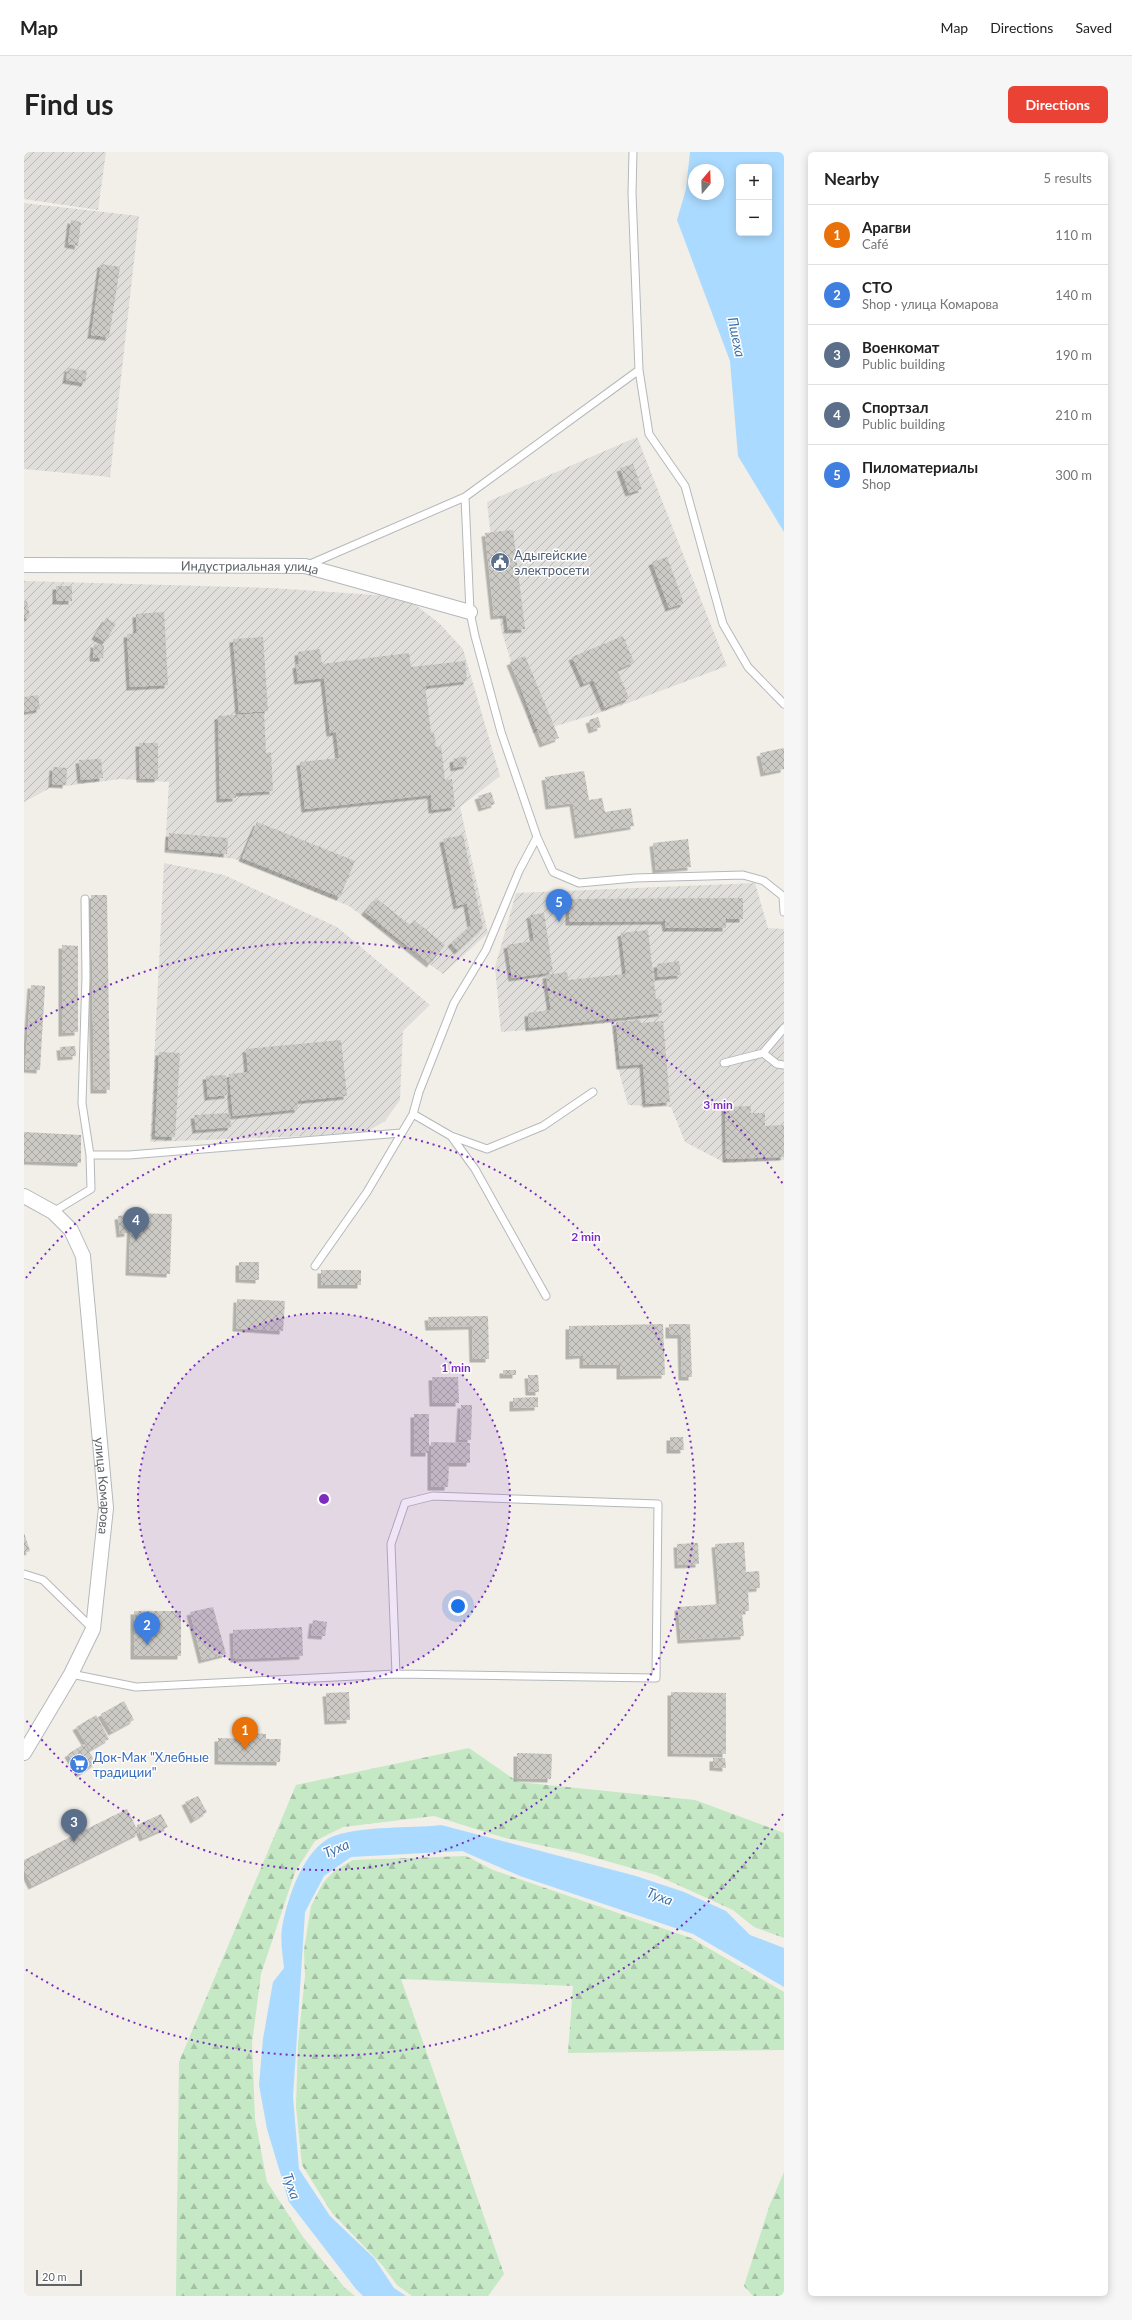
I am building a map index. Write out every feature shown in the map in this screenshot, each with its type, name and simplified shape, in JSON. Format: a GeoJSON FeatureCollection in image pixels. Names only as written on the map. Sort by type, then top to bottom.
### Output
{"type":"FeatureCollection","features":[{"type":"Feature","properties":{"kind":"street","name":"Индустриальная улица"},"geometry":{"type":"LineString","coordinates":[[24,565],[306,566],[470,612]]}},
{"type":"Feature","properties":{"kind":"street","name":"улица Комарова"},"geometry":{"type":"LineString","coordinates":[[24,1196],[53,1212],[71,1230],[83,1256],[106,1508],[92,1629],[71,1674],[24,1753]]}},
{"type":"Feature","properties":{"kind":"lane"},"geometry":{"type":"LineString","coordinates":[[633,152],[632,193],[640,370],[649,434],[685,486],[723,624],[748,667],[784,704]]}},
{"type":"Feature","properties":{"kind":"lane"},"geometry":{"type":"LineString","coordinates":[[306,566],[465,497],[640,370]]}},
{"type":"Feature","properties":{"kind":"lane"},"geometry":{"type":"LineString","coordinates":[[465,497],[470,612],[501,732],[537,837],[553,872],[579,883],[636,878],[743,875],[764,881],[784,897],[784,912]]}},
{"type":"Feature","properties":{"kind":"lane"},"geometry":{"type":"LineString","coordinates":[[315,1266],[367,1192],[413,1114],[419,1092],[454,1003],[486,950],[519,871],[537,837]]}},
{"type":"Feature","properties":{"kind":"lane"},"geometry":{"type":"LineString","coordinates":[[53,1212],[90,1189],[90,1155],[82,1103],[86,977],[84,899]]}},
{"type":"Feature","properties":{"kind":"lane"},"geometry":{"type":"LineString","coordinates":[[724,1063],[763,1053],[784,1028]]}},
{"type":"Feature","properties":{"kind":"lane"},"geometry":{"type":"LineString","coordinates":[[763,1053],[777,1064],[784,1065]]}},
{"type":"Feature","properties":{"kind":"lane"},"geometry":{"type":"LineString","coordinates":[[413,1114],[451,1136],[487,1148],[543,1126],[593,1092]]}},
{"type":"Feature","properties":{"kind":"lane"},"geometry":{"type":"LineString","coordinates":[[90,1155],[129,1155],[401,1133]]}},
{"type":"Feature","properties":{"kind":"lane"},"geometry":{"type":"LineString","coordinates":[[451,1136],[475,1169],[546,1296]]}},
{"type":"Feature","properties":{"kind":"lane"},"geometry":{"type":"LineString","coordinates":[[71,1674],[136,1687],[396,1674],[656,1678],[658,1504],[433,1496],[405,1503],[391,1544],[396,1674]]}},
{"type":"Feature","properties":{"kind":"lane"},"geometry":{"type":"LineString","coordinates":[[24,1574],[43,1580],[92,1629]]}},
{"type":"Feature","properties":{"kind":"shaded area"},"geometry":{"type":"Polygon","coordinates":[[[24,152],[106,152],[98,210],[24,199],[24,152]]]}},
{"type":"Feature","properties":{"kind":"shaded area"},"geometry":{"type":"Polygon","coordinates":[[[24,203],[139,216],[110,477],[24,469],[24,203]]]}},
{"type":"Feature","properties":{"kind":"shaded area"},"geometry":{"type":"Polygon","coordinates":[[[637,437],[727,666],[612,709],[533,733],[501,629],[487,502],[637,437]]]}},
{"type":"Feature","properties":{"kind":"shaded area"},"geometry":{"type":"Polygon","coordinates":[[[24,581],[272,588],[405,597],[439,623],[463,649],[500,776],[460,807],[488,933],[443,974],[349,906],[235,859],[165,850],[169,782],[120,779],[50,788],[24,802],[24,581]]]}},
{"type":"Feature","properties":{"kind":"shaded area"},"geometry":{"type":"Polygon","coordinates":[[[164,863],[224,875],[337,927],[430,1005],[403,1031],[400,1100],[385,1121],[363,1134],[150,1142],[164,863]]]}},
{"type":"Feature","properties":{"kind":"shaded area"},"geometry":{"type":"Polygon","coordinates":[[[755,883],[768,928],[784,929],[784,1160],[725,1163],[685,1142],[671,1107],[628,1105],[617,1064],[611,1023],[501,1032],[495,967],[516,893],[755,883]]]}},
{"type":"Feature","properties":{"kind":"green space"},"geometry":{"type":"Polygon","coordinates":[[[469,1748],[518,1782],[695,1800],[784,1833],[784,1938],[754,1927],[733,1910],[656,1875],[578,1853],[505,1838],[434,1816],[343,1827],[315,1841],[295,1872],[261,1974],[252,2043],[255,2119],[267,2182],[303,2237],[345,2288],[355,2296],[176,2296],[179,2062],[296,1785],[469,1748]]]}},
{"type":"Feature","properties":{"kind":"green space"},"geometry":{"type":"Polygon","coordinates":[[[466,1856],[493,1870],[691,1938],[784,1992],[784,2050],[568,2053],[573,1986],[401,1979],[504,2274],[488,2296],[412,2296],[397,2285],[383,2266],[332,2213],[302,2165],[296,2107],[298,2044],[305,1976],[304,1950],[311,1906],[323,1883],[334,1871],[353,1860],[466,1856]]]}},
{"type":"Feature","properties":{"kind":"green space"},"geometry":{"type":"Polygon","coordinates":[[[784,2172],[784,2296],[753,2296],[744,2286],[769,2207],[784,2172]]]}},
{"type":"Feature","properties":{"kind":"water","name":"Пшеха"},"geometry":{"type":"Polygon","coordinates":[[[690,152],[784,152],[784,532],[738,456],[730,361],[677,220],[686,189],[688,170],[688,200],[724,200],[724,164],[689,164],[690,152]]]}},
{"type":"Feature","properties":{"kind":"water","name":"Туха"},"geometry":{"type":"Polygon","coordinates":[[[441,1825],[636,1876],[684,1892],[726,1911],[750,1935],[784,1948],[784,1987],[693,1934],[520,1876],[462,1851],[351,1857],[324,1876],[305,1912],[293,2097],[299,2169],[330,2216],[374,2258],[394,2288],[406,2296],[363,2296],[289,2202],[267,2129],[259,2085],[263,2039],[273,1982],[284,1968],[281,1933],[284,1916],[299,1875],[314,1851],[323,1842],[334,1836],[360,1830],[441,1825]]]}},
{"type":"Feature","properties":{"kind":"building"},"geometry":{"type":"Polygon","coordinates":[[[71,220],[81,222],[78,246],[68,244],[71,220]]]}},
{"type":"Feature","properties":{"kind":"building"},"geometry":{"type":"Polygon","coordinates":[[[101,264],[120,267],[109,337],[91,335],[101,264]]]}},
{"type":"Feature","properties":{"kind":"building"},"geometry":{"type":"Polygon","coordinates":[[[68,368],[87,371],[85,383],[66,380],[68,368]]]}},
{"type":"Feature","properties":{"kind":"building"},"geometry":{"type":"Polygon","coordinates":[[[633,464],[642,489],[629,493],[620,468],[633,464]]]}},
{"type":"Feature","properties":{"kind":"building"},"geometry":{"type":"Polygon","coordinates":[[[513,530],[525,629],[508,630],[506,615],[494,616],[485,533],[513,530]]]}},
{"type":"Feature","properties":{"kind":"building"},"geometry":{"type":"Polygon","coordinates":[[[667,557],[684,603],[669,608],[652,562],[667,557]]]}},
{"type":"Feature","properties":{"kind":"building"},"geometry":{"type":"Polygon","coordinates":[[[56,586],[72,586],[72,601],[56,601],[56,586]]]}},
{"type":"Feature","properties":{"kind":"building"},"geometry":{"type":"Polygon","coordinates":[[[27,601],[30,617],[24,618],[24,602],[27,601]]]}},
{"type":"Feature","properties":{"kind":"building"},"geometry":{"type":"Polygon","coordinates":[[[164,612],[168,685],[130,687],[127,634],[137,633],[136,614],[164,612]]]}},
{"type":"Feature","properties":{"kind":"building"},"geometry":{"type":"Polygon","coordinates":[[[106,618],[116,624],[105,642],[95,636],[106,618]]]}},
{"type":"Feature","properties":{"kind":"building"},"geometry":{"type":"Polygon","coordinates":[[[623,636],[634,662],[617,670],[629,698],[605,708],[593,680],[584,684],[572,657],[623,636]]]}},
{"type":"Feature","properties":{"kind":"building"},"geometry":{"type":"Polygon","coordinates":[[[263,637],[268,711],[239,713],[233,639],[263,637]]]}},
{"type":"Feature","properties":{"kind":"building"},"geometry":{"type":"Polygon","coordinates":[[[94,644],[104,645],[103,658],[93,658],[94,644]]]}},
{"type":"Feature","properties":{"kind":"building"},"geometry":{"type":"Polygon","coordinates":[[[320,649],[322,664],[409,653],[411,667],[465,661],[467,681],[425,686],[431,732],[434,732],[436,747],[441,746],[445,780],[452,779],[455,807],[432,810],[431,795],[305,809],[300,762],[339,758],[336,732],[330,733],[324,678],[298,681],[296,665],[299,664],[298,652],[320,649]]]}},
{"type":"Feature","properties":{"kind":"building"},"geometry":{"type":"Polygon","coordinates":[[[525,656],[559,738],[543,744],[510,662],[525,656]]]}},
{"type":"Feature","properties":{"kind":"building"},"geometry":{"type":"Polygon","coordinates":[[[38,695],[40,709],[24,712],[24,697],[38,695]]]}},
{"type":"Feature","properties":{"kind":"building"},"geometry":{"type":"Polygon","coordinates":[[[264,713],[266,753],[271,752],[273,791],[236,793],[236,798],[220,799],[218,716],[264,713]]]}},
{"type":"Feature","properties":{"kind":"building"},"geometry":{"type":"Polygon","coordinates":[[[598,717],[601,727],[592,730],[589,720],[598,717]]]}},
{"type":"Feature","properties":{"kind":"building"},"geometry":{"type":"Polygon","coordinates":[[[139,743],[158,743],[158,779],[140,779],[139,743]]]}},
{"type":"Feature","properties":{"kind":"building"},"geometry":{"type":"Polygon","coordinates":[[[784,748],[784,769],[764,773],[760,753],[784,748]]]}},
{"type":"Feature","properties":{"kind":"building"},"geometry":{"type":"Polygon","coordinates":[[[466,756],[467,765],[454,768],[453,759],[466,756]]]}},
{"type":"Feature","properties":{"kind":"building"},"geometry":{"type":"Polygon","coordinates":[[[101,759],[103,778],[81,780],[79,760],[101,759]]]}},
{"type":"Feature","properties":{"kind":"building"},"geometry":{"type":"Polygon","coordinates":[[[53,767],[67,768],[66,785],[52,784],[53,767]]]}},
{"type":"Feature","properties":{"kind":"building"},"geometry":{"type":"Polygon","coordinates":[[[584,771],[589,800],[602,798],[605,812],[631,808],[634,826],[578,835],[573,803],[549,806],[545,777],[584,771]]]}},
{"type":"Feature","properties":{"kind":"building"},"geometry":{"type":"Polygon","coordinates":[[[491,792],[495,804],[482,808],[478,796],[491,792]]]}},
{"type":"Feature","properties":{"kind":"building"},"geometry":{"type":"Polygon","coordinates":[[[257,822],[355,861],[340,897],[242,858],[257,822]]]}},
{"type":"Feature","properties":{"kind":"building"},"geometry":{"type":"Polygon","coordinates":[[[169,833],[228,838],[227,854],[168,849],[169,833]]]}},
{"type":"Feature","properties":{"kind":"building"},"geometry":{"type":"Polygon","coordinates":[[[463,835],[483,928],[458,951],[451,943],[471,925],[467,903],[457,906],[443,839],[463,835]]]}},
{"type":"Feature","properties":{"kind":"building"},"geometry":{"type":"Polygon","coordinates":[[[688,839],[691,867],[656,870],[653,843],[688,839]]]}},
{"type":"Feature","properties":{"kind":"building"},"geometry":{"type":"Polygon","coordinates":[[[91,895],[107,895],[110,1090],[94,1090],[91,895]]]}},
{"type":"Feature","properties":{"kind":"building"},"geometry":{"type":"Polygon","coordinates":[[[376,898],[410,925],[414,920],[445,945],[430,964],[365,912],[376,898]]]}},
{"type":"Feature","properties":{"kind":"building"},"geometry":{"type":"Polygon","coordinates":[[[743,898],[743,919],[726,919],[726,928],[666,928],[665,921],[569,922],[569,899],[743,898]]]}},
{"type":"Feature","properties":{"kind":"building"},"geometry":{"type":"Polygon","coordinates":[[[544,913],[553,972],[512,978],[507,945],[534,941],[530,915],[544,913]]]}},
{"type":"Feature","properties":{"kind":"building"},"geometry":{"type":"Polygon","coordinates":[[[648,930],[656,999],[661,999],[662,1013],[529,1028],[528,1013],[551,1010],[546,975],[567,972],[568,980],[626,974],[621,933],[648,930]]]}},
{"type":"Feature","properties":{"kind":"building"},"geometry":{"type":"Polygon","coordinates":[[[62,945],[78,946],[78,1032],[62,1033],[62,945]]]}},
{"type":"Feature","properties":{"kind":"building"},"geometry":{"type":"Polygon","coordinates":[[[679,961],[681,975],[658,977],[657,964],[679,961]]]}},
{"type":"Feature","properties":{"kind":"building"},"geometry":{"type":"Polygon","coordinates":[[[31,985],[45,986],[40,1070],[25,1069],[31,985]]]}},
{"type":"Feature","properties":{"kind":"building"},"geometry":{"type":"Polygon","coordinates":[[[640,1020],[641,1023],[663,1021],[670,1102],[646,1104],[643,1064],[620,1066],[616,1022],[640,1020]]]}},
{"type":"Feature","properties":{"kind":"building"},"geometry":{"type":"Polygon","coordinates":[[[341,1040],[347,1096],[297,1101],[298,1109],[233,1116],[229,1074],[248,1072],[246,1049],[341,1040]]]}},
{"type":"Feature","properties":{"kind":"building"},"geometry":{"type":"Polygon","coordinates":[[[75,1046],[76,1056],[61,1057],[60,1047],[75,1046]]]}},
{"type":"Feature","properties":{"kind":"building"},"geometry":{"type":"Polygon","coordinates":[[[159,1052],[180,1053],[175,1137],[155,1136],[159,1052]]]}},
{"type":"Feature","properties":{"kind":"building"},"geometry":{"type":"Polygon","coordinates":[[[226,1075],[228,1095],[208,1097],[206,1076],[226,1075]]]}},
{"type":"Feature","properties":{"kind":"building"},"geometry":{"type":"Polygon","coordinates":[[[751,1106],[751,1113],[765,1113],[765,1126],[784,1125],[784,1157],[726,1159],[725,1107],[751,1106]]]}},
{"type":"Feature","properties":{"kind":"building"},"geometry":{"type":"Polygon","coordinates":[[[230,1113],[231,1127],[196,1130],[194,1115],[230,1113]]]}},
{"type":"Feature","properties":{"kind":"building"},"geometry":{"type":"Polygon","coordinates":[[[24,1132],[81,1135],[81,1163],[24,1161],[24,1132]]]}},
{"type":"Feature","properties":{"kind":"building"},"geometry":{"type":"Polygon","coordinates":[[[131,1213],[172,1214],[170,1274],[129,1272],[131,1213]]]}},
{"type":"Feature","properties":{"kind":"building"},"geometry":{"type":"Polygon","coordinates":[[[127,1215],[128,1233],[120,1234],[118,1216],[127,1215]]]}},
{"type":"Feature","properties":{"kind":"building"},"geometry":{"type":"Polygon","coordinates":[[[239,1262],[259,1262],[259,1280],[239,1279],[239,1262]]]}},
{"type":"Feature","properties":{"kind":"building"},"geometry":{"type":"Polygon","coordinates":[[[321,1270],[361,1270],[361,1285],[321,1285],[321,1270]]]}},
{"type":"Feature","properties":{"kind":"building"},"geometry":{"type":"Polygon","coordinates":[[[237,1299],[285,1301],[283,1331],[236,1328],[237,1299]]]}},
{"type":"Feature","properties":{"kind":"building"},"geometry":{"type":"Polygon","coordinates":[[[488,1316],[489,1359],[473,1359],[472,1326],[429,1327],[428,1317],[488,1316]]]}},
{"type":"Feature","properties":{"kind":"building"},"geometry":{"type":"Polygon","coordinates":[[[663,1324],[665,1375],[620,1376],[620,1365],[583,1365],[583,1355],[569,1356],[569,1326],[663,1324]]]}},
{"type":"Feature","properties":{"kind":"building"},"geometry":{"type":"Polygon","coordinates":[[[669,1324],[690,1324],[692,1377],[682,1377],[681,1335],[669,1335],[669,1324]]]}},
{"type":"Feature","properties":{"kind":"building"},"geometry":{"type":"Polygon","coordinates":[[[503,1370],[516,1370],[516,1375],[503,1375],[503,1370]]]}},
{"type":"Feature","properties":{"kind":"building"},"geometry":{"type":"Polygon","coordinates":[[[528,1375],[538,1375],[539,1392],[529,1392],[528,1375]]]}},
{"type":"Feature","properties":{"kind":"building"},"geometry":{"type":"Polygon","coordinates":[[[432,1377],[458,1377],[459,1403],[433,1403],[432,1377]]]}},
{"type":"Feature","properties":{"kind":"building"},"geometry":{"type":"Polygon","coordinates":[[[538,1397],[538,1407],[513,1408],[513,1398],[538,1397]]]}},
{"type":"Feature","properties":{"kind":"building"},"geometry":{"type":"Polygon","coordinates":[[[461,1405],[472,1405],[471,1440],[459,1440],[461,1405]]]}},
{"type":"Feature","properties":{"kind":"building"},"geometry":{"type":"Polygon","coordinates":[[[414,1414],[429,1414],[429,1453],[414,1453],[414,1414]]]}},
{"type":"Feature","properties":{"kind":"building"},"geometry":{"type":"Polygon","coordinates":[[[670,1437],[683,1437],[684,1450],[670,1450],[670,1437]]]}},
{"type":"Feature","properties":{"kind":"building"},"geometry":{"type":"Polygon","coordinates":[[[431,1442],[470,1443],[470,1463],[449,1463],[448,1487],[431,1487],[431,1442]]]}},
{"type":"Feature","properties":{"kind":"building"},"geometry":{"type":"Polygon","coordinates":[[[24,1533],[30,1551],[24,1553],[24,1533]]]}},
{"type":"Feature","properties":{"kind":"building"},"geometry":{"type":"Polygon","coordinates":[[[744,1542],[746,1572],[759,1571],[760,1588],[748,1589],[749,1611],[742,1611],[744,1636],[681,1640],[678,1607],[720,1604],[715,1544],[744,1542]]]}},
{"type":"Feature","properties":{"kind":"building"},"geometry":{"type":"Polygon","coordinates":[[[698,1543],[699,1564],[678,1565],[677,1544],[698,1543]]]}},
{"type":"Feature","properties":{"kind":"building"},"geometry":{"type":"Polygon","coordinates":[[[213,1607],[226,1654],[202,1660],[190,1612],[213,1607]]]}},
{"type":"Feature","properties":{"kind":"building"},"geometry":{"type":"Polygon","coordinates":[[[134,1611],[181,1611],[181,1656],[134,1656],[134,1611]]]}},
{"type":"Feature","properties":{"kind":"building"},"geometry":{"type":"Polygon","coordinates":[[[313,1620],[327,1622],[325,1636],[311,1635],[313,1620]]]}},
{"type":"Feature","properties":{"kind":"building"},"geometry":{"type":"Polygon","coordinates":[[[302,1627],[303,1656],[234,1659],[233,1630],[302,1627]]]}},
{"type":"Feature","properties":{"kind":"building"},"geometry":{"type":"Polygon","coordinates":[[[349,1692],[350,1720],[328,1721],[326,1693],[349,1692]]]}},
{"type":"Feature","properties":{"kind":"building"},"geometry":{"type":"Polygon","coordinates":[[[671,1692],[726,1693],[726,1754],[671,1753],[671,1692]]]}},
{"type":"Feature","properties":{"kind":"building"},"geometry":{"type":"Polygon","coordinates":[[[124,1701],[134,1720],[112,1732],[101,1714],[124,1701]]]}},
{"type":"Feature","properties":{"kind":"building"},"geometry":{"type":"Polygon","coordinates":[[[96,1715],[109,1739],[90,1750],[76,1727],[96,1715]]]}},
{"type":"Feature","properties":{"kind":"building"},"geometry":{"type":"Polygon","coordinates":[[[252,1733],[266,1734],[266,1739],[281,1739],[280,1762],[218,1761],[218,1738],[252,1739],[252,1733]]]}},
{"type":"Feature","properties":{"kind":"building"},"geometry":{"type":"Polygon","coordinates":[[[84,1744],[96,1763],[80,1774],[68,1754],[84,1744]]]}},
{"type":"Feature","properties":{"kind":"building"},"geometry":{"type":"Polygon","coordinates":[[[517,1753],[552,1754],[551,1779],[517,1778],[517,1753]]]}},
{"type":"Feature","properties":{"kind":"building"},"geometry":{"type":"Polygon","coordinates":[[[713,1758],[725,1758],[726,1768],[713,1767],[713,1758]]]}},
{"type":"Feature","properties":{"kind":"building"},"geometry":{"type":"Polygon","coordinates":[[[198,1796],[207,1812],[194,1820],[185,1802],[198,1796]]]}},
{"type":"Feature","properties":{"kind":"building"},"geometry":{"type":"Polygon","coordinates":[[[127,1809],[139,1833],[32,1886],[24,1870],[24,1860],[127,1809]]]}},
{"type":"Feature","properties":{"kind":"building"},"geometry":{"type":"Polygon","coordinates":[[[161,1814],[168,1827],[143,1838],[137,1825],[161,1814]]]}},
{"type":"Feature","properties":{"kind":"place","name":"Адыгейские электросети"},"geometry":{"type":"Point","coordinates":[500,562]}},
{"type":"Feature","properties":{"kind":"place","name":"Пиломатериалы"},"geometry":{"type":"Point","coordinates":[559,922]}},
{"type":"Feature","properties":{"kind":"place","name":"Спортзал"},"geometry":{"type":"Point","coordinates":[136,1240]}},
{"type":"Feature","properties":{"kind":"place","name":"СТО"},"geometry":{"type":"Point","coordinates":[147,1645]}},
{"type":"Feature","properties":{"kind":"place","name":"Арагви"},"geometry":{"type":"Point","coordinates":[245,1750]}},
{"type":"Feature","properties":{"kind":"place","name":"Док-Мак \"Хлебные традиции\""},"geometry":{"type":"Point","coordinates":[79,1764]}},
{"type":"Feature","properties":{"kind":"place","name":"Военкомат"},"geometry":{"type":"Point","coordinates":[74,1842]}}]}
